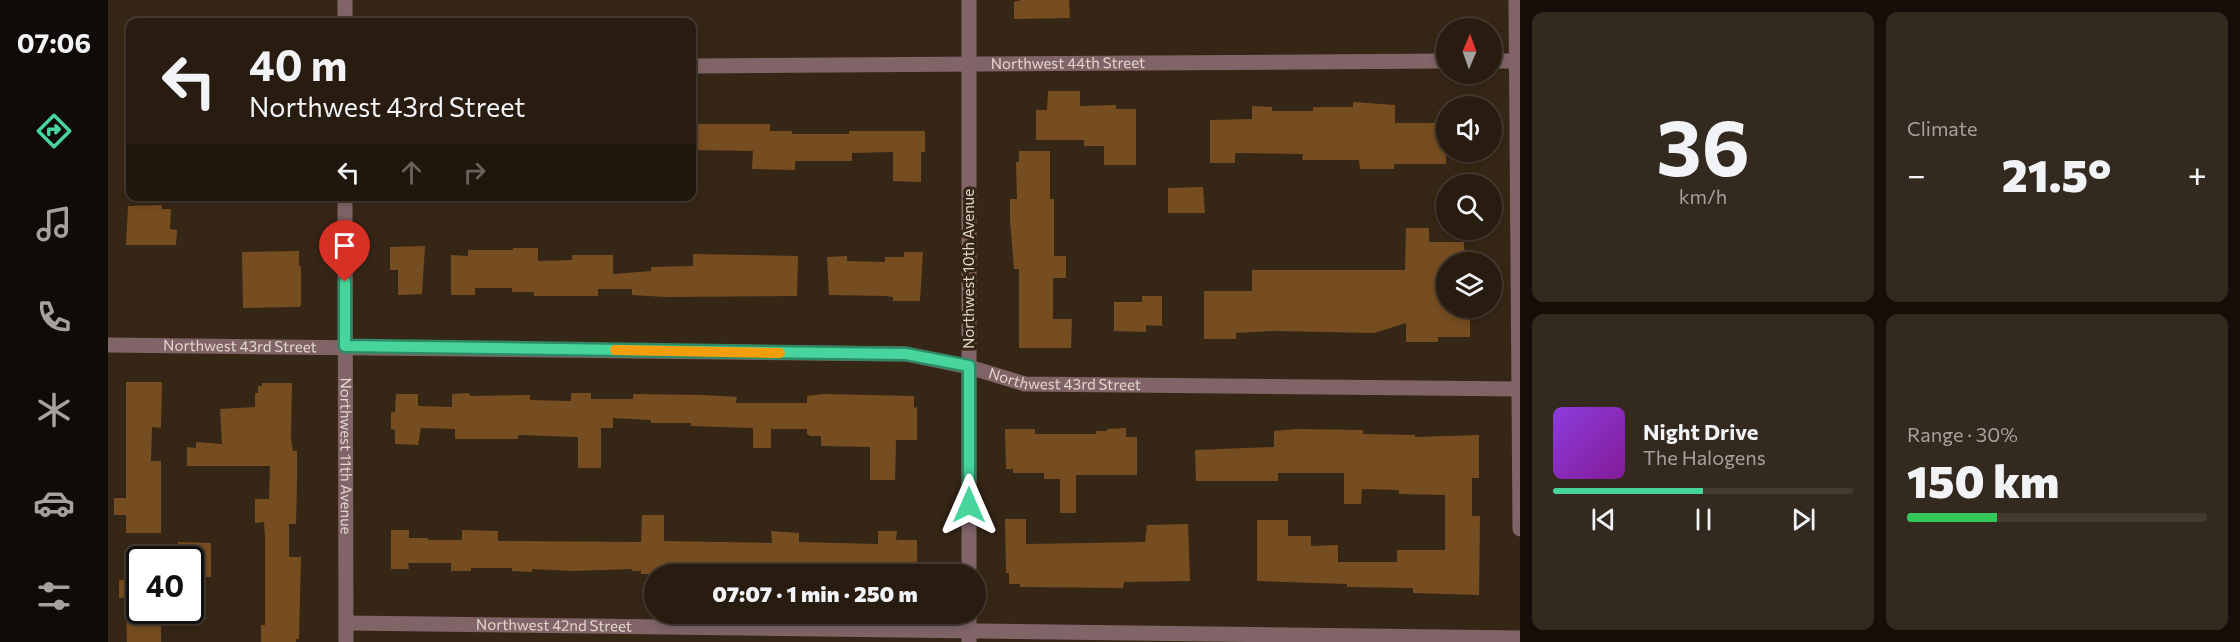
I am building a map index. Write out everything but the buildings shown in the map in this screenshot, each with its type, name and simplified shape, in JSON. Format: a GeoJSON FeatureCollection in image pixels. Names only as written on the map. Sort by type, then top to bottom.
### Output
{"type":"FeatureCollection","features":[{"type":"Feature","properties":{"kind":"street"},"geometry":{"type":"LineString","coordinates":[[345,0],[345,18]]}},
{"type":"Feature","properties":{"kind":"street","name":"Northwest 10th Avenue"},"geometry":{"type":"LineString","coordinates":[[969,0],[969,564]]}},
{"type":"Feature","properties":{"kind":"street"},"geometry":{"type":"LineString","coordinates":[[1516,0],[1520,529]]}},
{"type":"Feature","properties":{"kind":"street","name":"Northwest 44th Street"},"geometry":{"type":"LineString","coordinates":[[696,66],[1436,61]]}},
{"type":"Feature","properties":{"kind":"street","name":"Northwest 11th Avenue"},"geometry":{"type":"LineString","coordinates":[[345,201],[346,642]]}},
{"type":"Feature","properties":{"kind":"street","name":"Northwest 43rd Street"},"geometry":{"type":"LineString","coordinates":[[108,345],[906,354],[969,366],[1025,384],[1519,389]]}},
{"type":"Feature","properties":{"kind":"street","name":"Northwest 42nd Street"},"geometry":{"type":"LineString","coordinates":[[346,623],[969,637],[1520,638]]}},
{"type":"Feature","properties":{"kind":"slow traffic"},"geometry":{"type":"LineString","coordinates":[[615,350],[780,353]]}},
{"type":"Feature","properties":{"kind":"route"},"geometry":{"type":"LineString","coordinates":[[345,282],[345,346],[906,354],[969,366],[969,505]]}}]}
